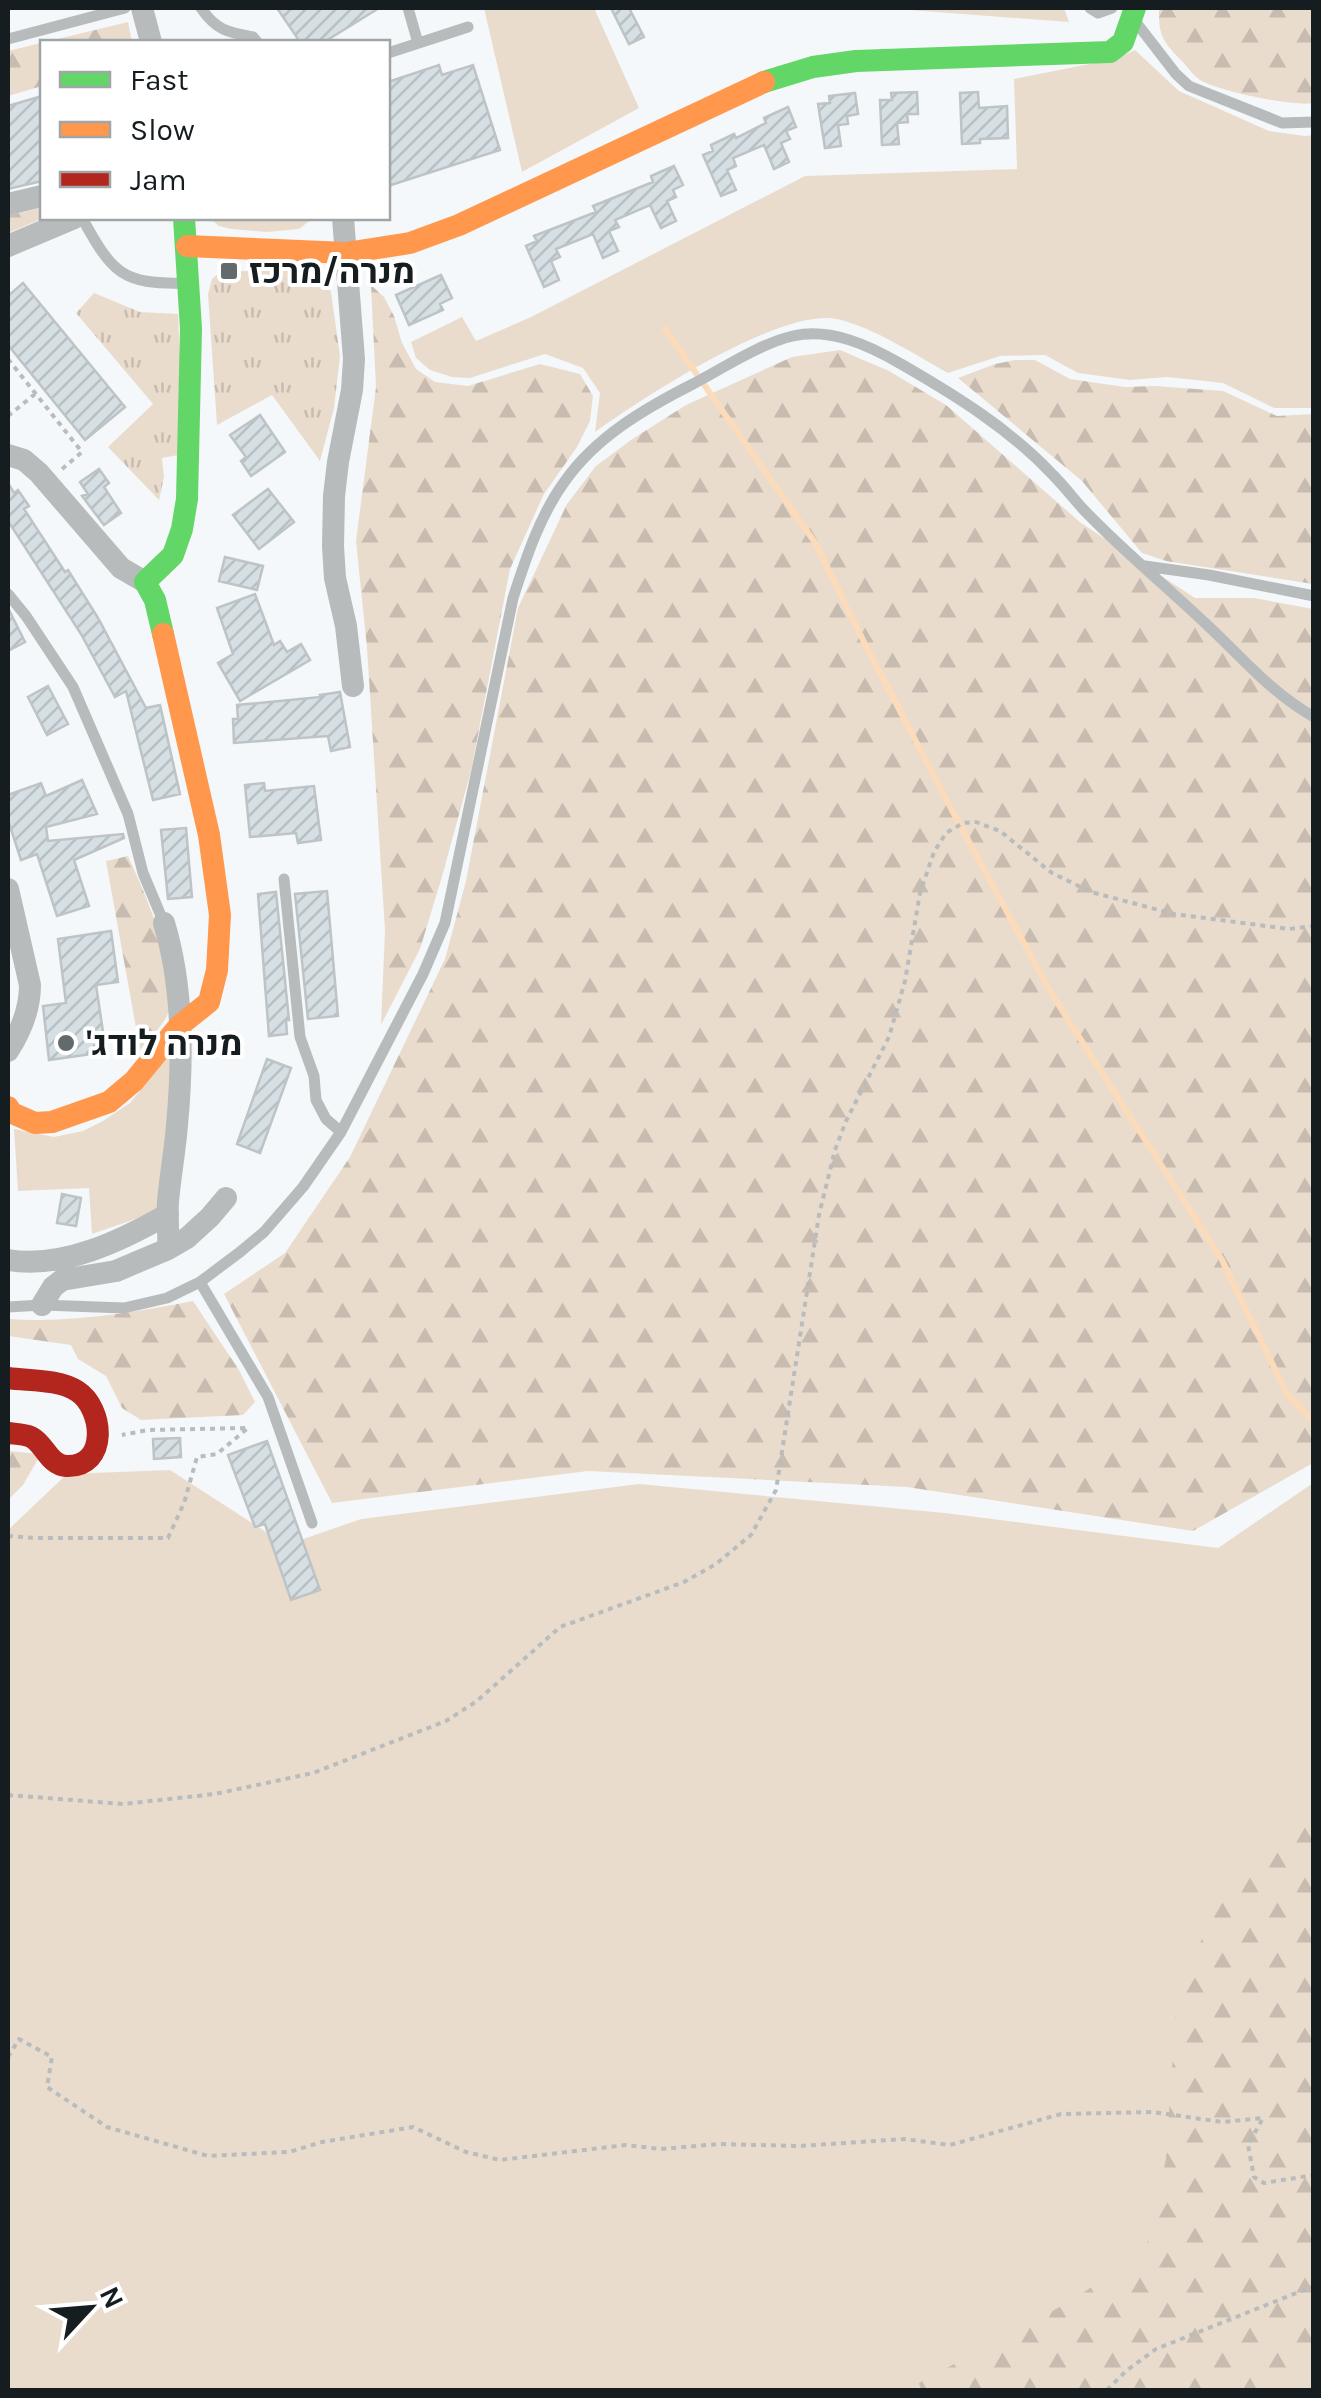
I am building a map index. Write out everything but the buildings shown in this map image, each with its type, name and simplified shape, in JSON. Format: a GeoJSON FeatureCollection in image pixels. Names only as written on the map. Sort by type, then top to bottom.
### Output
{"type":"FeatureCollection","features":[{"type":"Feature","properties":{"kind":"street"},"geometry":{"type":"LineString","coordinates":[[142,8],[150,40]]}},
{"type":"Feature","properties":{"kind":"street"},"geometry":{"type":"LineString","coordinates":[[187,246],[346,253],[410,243],[794,70],[870,58],[1110,52],[1124,42],[1134,13]]}},
{"type":"Feature","properties":{"kind":"street"},"geometry":{"type":"LineString","coordinates":[[8,204],[40,196]]}},
{"type":"Feature","properties":{"kind":"street"},"geometry":{"type":"LineString","coordinates":[[8,246],[69,220]]}},
{"type":"Feature","properties":{"kind":"street"},"geometry":{"type":"LineString","coordinates":[[145,582],[172,556],[188,488],[190,283],[184,220]]}},
{"type":"Feature","properties":{"kind":"street"},"geometry":{"type":"LineString","coordinates":[[343,220],[354,359],[334,496],[333,546],[353,686]]}},
{"type":"Feature","properties":{"kind":"street"},"geometry":{"type":"LineString","coordinates":[[8,454],[24,460],[47,482],[121,568],[145,582],[155,600],[209,835],[220,915],[217,970],[209,1002],[179,1026],[134,1081],[108,1102],[52,1122],[35,1122],[12,1113],[8,1107]]}},
{"type":"Feature","properties":{"kind":"street"},"geometry":{"type":"LineString","coordinates":[[8,889],[30,985],[19,1033],[8,1051]]}},
{"type":"Feature","properties":{"kind":"street"},"geometry":{"type":"LineString","coordinates":[[164,924],[171,946],[180,1066],[168,1249]]}},
{"type":"Feature","properties":{"kind":"street"},"geometry":{"type":"LineString","coordinates":[[42,1305],[62,1280],[116,1271],[187,1238],[226,1198]]}},
{"type":"Feature","properties":{"kind":"street"},"geometry":{"type":"LineString","coordinates":[[8,1260],[62,1258],[107,1244],[168,1214]]}},
{"type":"Feature","properties":{"kind":"street"},"geometry":{"type":"LineString","coordinates":[[8,1378],[76,1390],[94,1409],[100,1424],[94,1454],[82,1463],[66,1466],[56,1464],[31,1438],[8,1433]]}},
{"type":"Feature","properties":{"kind":"lane"},"geometry":{"type":"LineString","coordinates":[[8,39],[124,8]]}},
{"type":"Feature","properties":{"kind":"lane"},"geometry":{"type":"LineString","coordinates":[[200,8],[210,21],[227,32],[255,40]]}},
{"type":"Feature","properties":{"kind":"lane"},"geometry":{"type":"LineString","coordinates":[[408,8],[418,43]]}},
{"type":"Feature","properties":{"kind":"lane"},"geometry":{"type":"LineString","coordinates":[[1090,8],[1098,13],[1112,8]]}},
{"type":"Feature","properties":{"kind":"lane"},"geometry":{"type":"LineString","coordinates":[[1134,13],[1188,86],[1282,122],[1314,122]]}},
{"type":"Feature","properties":{"kind":"lane"},"geometry":{"type":"LineString","coordinates":[[390,52],[468,27]]}},
{"type":"Feature","properties":{"kind":"lane"},"geometry":{"type":"LineString","coordinates":[[83,220],[110,264],[125,275],[159,284],[190,283]]}},
{"type":"Feature","properties":{"kind":"lane"},"geometry":{"type":"LineString","coordinates":[[8,1307],[124,1308],[167,1298],[200,1282],[264,1232],[303,1187],[340,1132],[423,974],[445,923],[513,598],[547,511],[564,481],[622,425],[664,398],[764,347],[794,335],[824,334],[859,343],[948,390],[1003,430],[1053,474],[1083,510],[1278,693],[1314,717]]}},
{"type":"Feature","properties":{"kind":"lane"},"geometry":{"type":"LineString","coordinates":[[1144,566],[1314,596]]}},
{"type":"Feature","properties":{"kind":"lane"},"geometry":{"type":"LineString","coordinates":[[8,594],[72,686],[128,814],[143,872],[164,924]]}},
{"type":"Feature","properties":{"kind":"lane"},"geometry":{"type":"LineString","coordinates":[[284,879],[300,1036],[314,1076],[316,1100],[326,1119],[340,1132]]}},
{"type":"Feature","properties":{"kind":"lane"},"geometry":{"type":"LineString","coordinates":[[200,1282],[268,1397],[312,1523]]}},
{"type":"Feature","properties":{"kind":"path"},"geometry":{"type":"LineString","coordinates":[[8,358],[82,452],[47,482]]}},
{"type":"Feature","properties":{"kind":"path"},"geometry":{"type":"LineString","coordinates":[[8,416],[36,394]]}},
{"type":"Feature","properties":{"kind":"path"},"geometry":{"type":"LineString","coordinates":[[8,1794],[123,1804],[214,1794],[313,1773],[446,1722],[477,1702],[560,1627],[684,1582],[716,1564],[751,1535],[776,1490],[819,1214],[834,1150],[888,1037],[905,981],[920,893],[934,852],[946,833],[963,823],[976,822],[1000,832],[1052,873],[1090,892],[1174,914],[1289,928],[1314,926]]}},
{"type":"Feature","properties":{"kind":"path"},"geometry":{"type":"LineString","coordinates":[[8,1536],[168,1538],[184,1503],[197,1456],[217,1454],[248,1428],[148,1430],[98,1440]]}},
{"type":"Feature","properties":{"kind":"path"},"geometry":{"type":"LineString","coordinates":[[8,2057],[19,2040],[52,2057],[47,2087],[107,2127],[208,2156],[289,2152],[322,2142],[414,2127],[466,2152],[500,2160],[626,2146],[800,2146],[904,2138],[950,2145],[1061,2114],[1154,2112],[1222,2122],[1263,2118],[1248,2146],[1254,2178],[1264,2182],[1314,2176]]}},
{"type":"Feature","properties":{"kind":"path"},"geometry":{"type":"LineString","coordinates":[[1107,2390],[1156,2349],[1314,2286]]}},
{"type":"Feature","properties":{"kind":"green space"},"geometry":{"type":"Polygon","coordinates":[[[484,8],[594,8],[639,108],[522,172],[484,8]]]}},
{"type":"Feature","properties":{"kind":"green space"},"geometry":{"type":"Polygon","coordinates":[[[883,8],[1064,8],[1069,22],[883,8]]]}},
{"type":"Feature","properties":{"kind":"green space"},"geometry":{"type":"Polygon","coordinates":[[[1161,8],[1313,8],[1313,103],[1256,97],[1200,80],[1164,40],[1159,19],[1161,8]]]}},
{"type":"Feature","properties":{"kind":"green space"},"geometry":{"type":"Polygon","coordinates":[[[128,22],[132,40],[53,40],[128,22]]]}},
{"type":"Feature","properties":{"kind":"green space"},"geometry":{"type":"Polygon","coordinates":[[[40,43],[40,87],[8,96],[8,51],[40,43]]]}},
{"type":"Feature","properties":{"kind":"green space"},"geometry":{"type":"Polygon","coordinates":[[[1135,50],[1179,91],[1269,131],[1313,135],[1313,408],[1274,408],[1223,383],[1167,377],[1130,380],[1078,373],[1045,355],[1000,356],[948,373],[865,328],[837,319],[812,319],[781,327],[712,359],[595,432],[600,393],[583,368],[545,354],[470,378],[452,377],[430,370],[416,358],[411,342],[462,317],[476,341],[531,317],[805,176],[1017,169],[1014,79],[1115,59],[1135,50]]]}},
{"type":"Feature","properties":{"kind":"green space"},"geometry":{"type":"Polygon","coordinates":[[[40,208],[40,220],[8,233],[8,215],[40,208]]]}},
{"type":"Feature","properties":{"kind":"green space"},"geometry":{"type":"Polygon","coordinates":[[[212,220],[310,220],[299,229],[267,232],[219,226],[212,220]]]}},
{"type":"Feature","properties":{"kind":"green space"},"geometry":{"type":"Polygon","coordinates":[[[221,271],[328,271],[340,356],[334,408],[320,461],[272,395],[217,425],[208,294],[212,279],[221,271]]]}},
{"type":"Feature","properties":{"kind":"green space"},"geometry":{"type":"Polygon","coordinates":[[[371,285],[384,297],[416,369],[435,382],[468,386],[540,364],[580,374],[593,396],[590,421],[544,494],[510,569],[471,771],[441,880],[420,949],[381,1025],[385,930],[367,648],[356,541],[376,387],[371,285]]]}},
{"type":"Feature","properties":{"kind":"green space"},"geometry":{"type":"Polygon","coordinates":[[[94,293],[140,312],[178,314],[184,454],[162,458],[164,477],[159,500],[108,447],[153,404],[76,313],[94,293]]]}},
{"type":"Feature","properties":{"kind":"green space"},"geometry":{"type":"Polygon","coordinates":[[[840,350],[889,371],[946,405],[1081,523],[1195,598],[1254,598],[1313,609],[1313,1463],[1193,1531],[907,1487],[588,1471],[332,1503],[224,1294],[285,1253],[350,1157],[445,959],[466,881],[518,608],[567,504],[596,466],[686,405],[792,357],[840,350]]]}},
{"type":"Feature","properties":{"kind":"green space"},"geometry":{"type":"Polygon","coordinates":[[[1015,360],[1035,360],[1070,379],[1125,387],[1223,391],[1277,416],[1313,414],[1313,584],[1166,561],[1142,553],[1082,481],[958,378],[1015,360]]]}},
{"type":"Feature","properties":{"kind":"green space"},"geometry":{"type":"Polygon","coordinates":[[[128,856],[159,933],[169,976],[168,1013],[140,1050],[106,861],[128,856]]]}},
{"type":"Feature","properties":{"kind":"green space"},"geometry":{"type":"Polygon","coordinates":[[[170,1054],[174,1093],[158,1211],[92,1234],[89,1188],[18,1191],[14,1129],[54,1137],[83,1131],[130,1103],[170,1054]]]}},
{"type":"Feature","properties":{"kind":"green space"},"geometry":{"type":"Polygon","coordinates":[[[193,1301],[239,1370],[255,1402],[243,1415],[141,1420],[122,1408],[106,1376],[78,1359],[71,1345],[8,1336],[8,1319],[78,1318],[193,1301]]]}},
{"type":"Feature","properties":{"kind":"green space"},"geometry":{"type":"Polygon","coordinates":[[[8,1451],[41,1454],[23,1485],[8,1500],[8,1451]]]}},
{"type":"Feature","properties":{"kind":"green space"},"geometry":{"type":"Polygon","coordinates":[[[170,1470],[286,1545],[361,1519],[639,1484],[945,1513],[1218,1548],[1313,1483],[1313,2390],[8,2390],[8,1530],[67,1474],[170,1470]]]}},
{"type":"Feature","properties":{"kind":"green space"},"geometry":{"type":"Polygon","coordinates":[[[1313,1809],[1313,2372],[1275,2390],[921,2390],[919,2383],[1069,2302],[1145,2252],[1166,2159],[1176,2010],[1219,1891],[1286,1819],[1313,1809]]]}},
{"type":"Feature","properties":{"kind":"waterway"},"geometry":{"type":"LineString","coordinates":[[665,329],[816,544],[947,801],[1051,993],[1222,1260],[1287,1394],[1314,1422]]}},
{"type":"Feature","properties":{"kind":"traffic: fast"},"geometry":{"type":"LineString","coordinates":[[764,82],[813,67],[856,61],[1110,52],[1123,42],[1135,8]]}},
{"type":"Feature","properties":{"kind":"traffic: fast"},"geometry":{"type":"LineString","coordinates":[[163,634],[155,600],[145,582],[173,555],[187,499],[191,329],[184,220]]}},
{"type":"Feature","properties":{"kind":"traffic: slow"},"geometry":{"type":"LineString","coordinates":[[187,246],[346,253],[410,243],[459,225],[764,82]]}},
{"type":"Feature","properties":{"kind":"traffic: slow"},"geometry":{"type":"LineString","coordinates":[[8,1107],[12,1113],[35,1123],[52,1122],[109,1102],[134,1081],[179,1026],[209,1002],[217,970],[220,915],[209,835],[163,634]]}},
{"type":"Feature","properties":{"kind":"traffic: jam"},"geometry":{"type":"LineString","coordinates":[[8,1378],[53,1382],[77,1391],[93,1410],[98,1436],[90,1458],[66,1466],[55,1462],[31,1437],[8,1433]]}},
{"type":"Feature","properties":{"kind":"place","name":"מנרה/מרכז"},"geometry":{"type":"Point","coordinates":[229,271]}},
{"type":"Feature","properties":{"kind":"place","name":"'מנרה לודג"},"geometry":{"type":"Point","coordinates":[66,1043]}}]}
